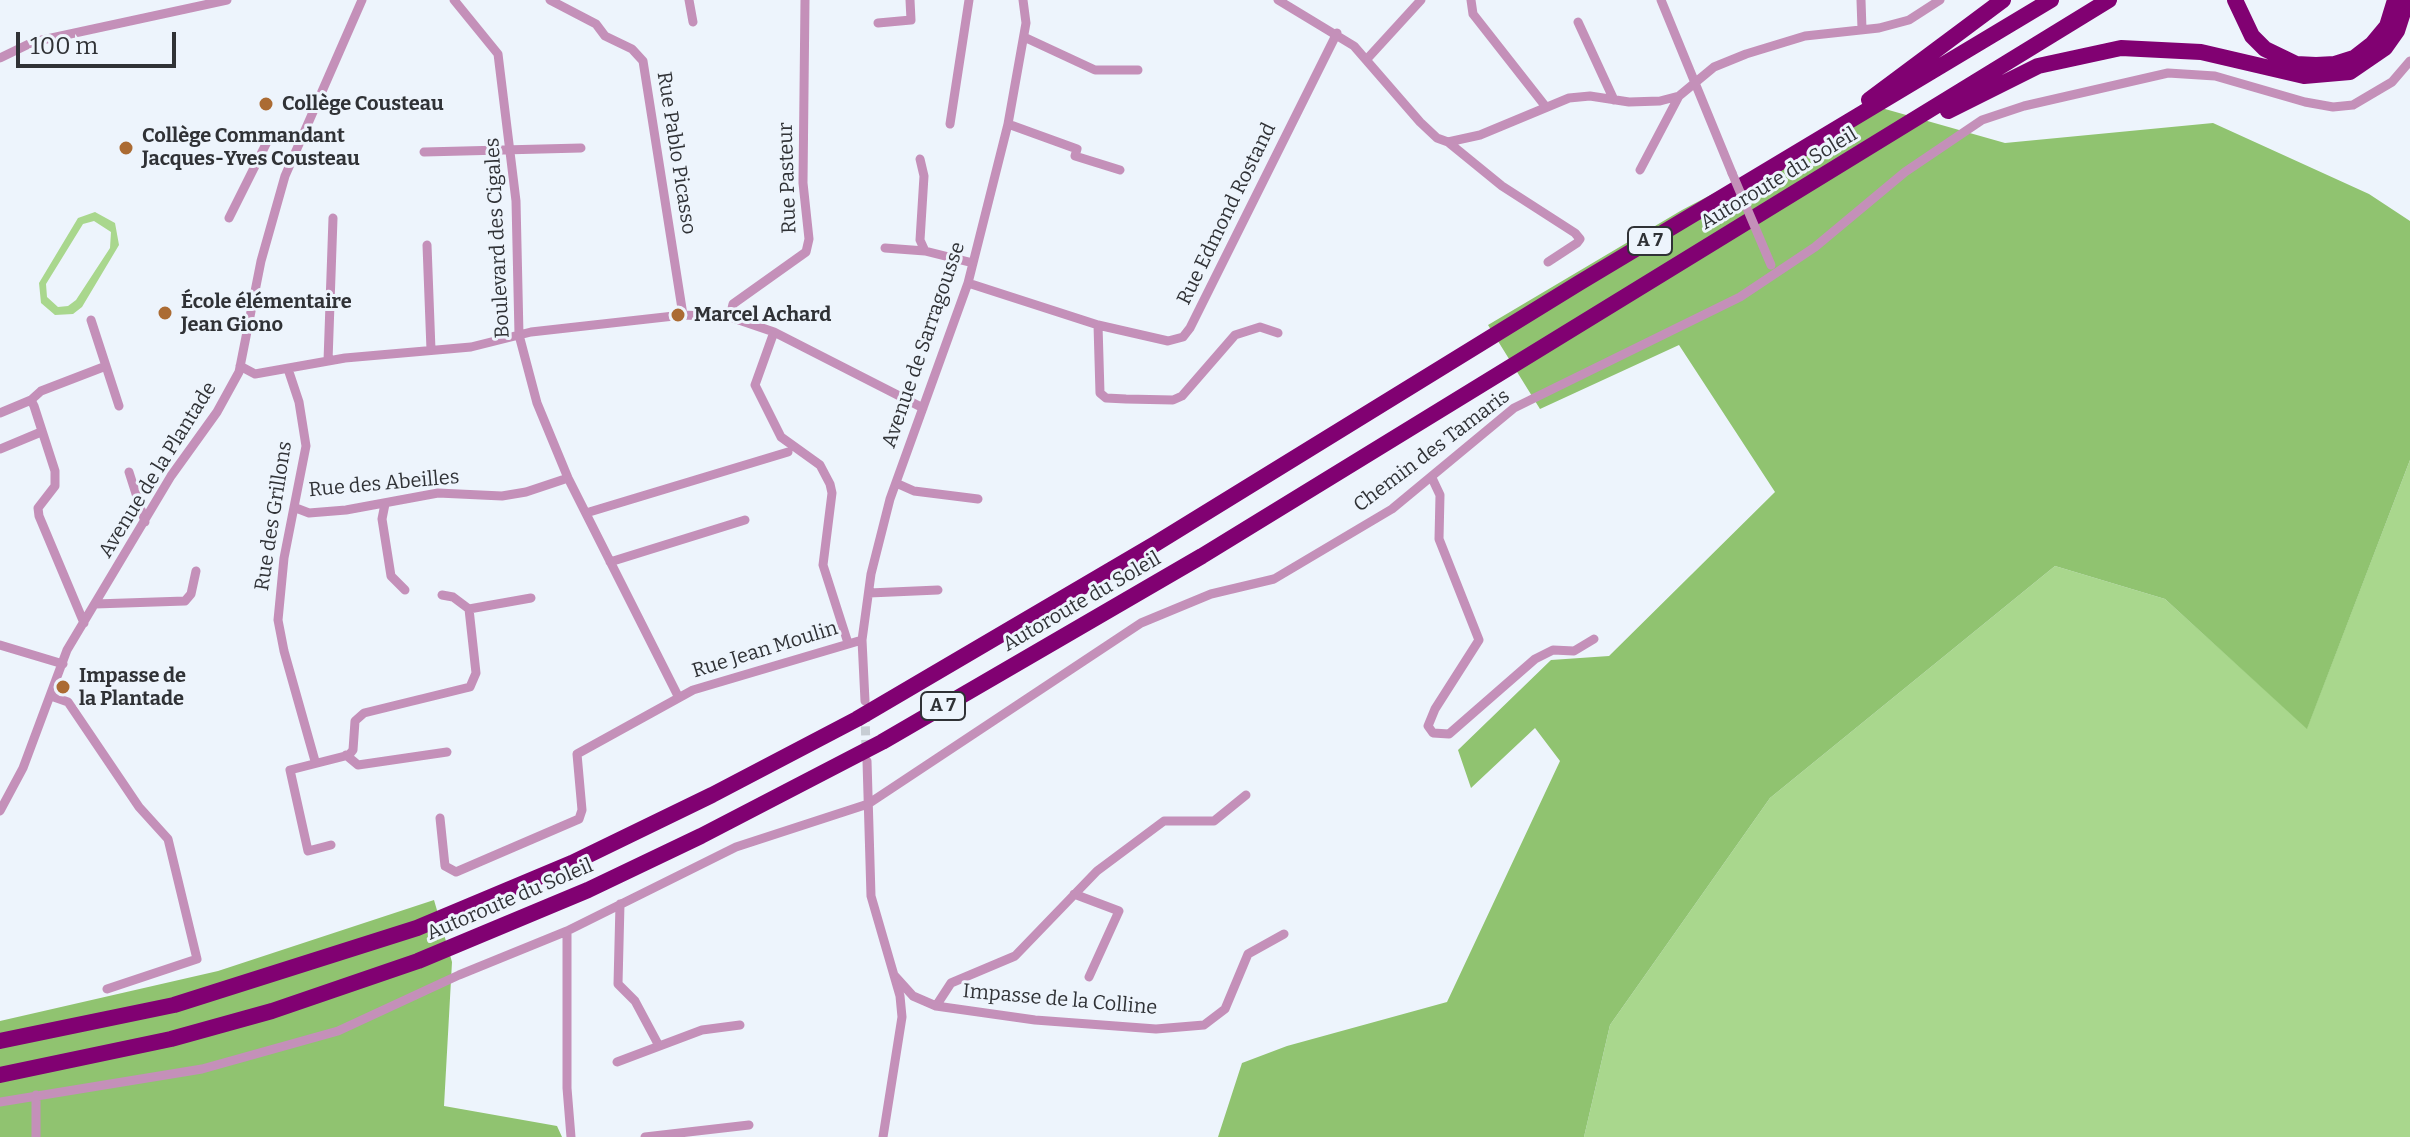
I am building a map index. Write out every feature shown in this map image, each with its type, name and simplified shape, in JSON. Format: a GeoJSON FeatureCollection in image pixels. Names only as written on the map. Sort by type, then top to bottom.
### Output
{"type":"FeatureCollection","features":[{"type":"Feature","properties":{"kind":"highway"},"geometry":{"type":"LineString","coordinates":[[1800,151],[2003,0]]}},
{"type":"Feature","properties":{"kind":"highway","name":"Autoroute du Soleil"},"geometry":{"type":"LineString","coordinates":[[0,1041],[174,1005],[417,928],[572,863],[712,795],[857,719],[1087,584],[2051,0]]}},
{"type":"Feature","properties":{"kind":"highway","name":"Autoroute du Soleil"},"geometry":{"type":"LineString","coordinates":[[0,1075],[171,1039],[272,1011],[404,966],[588,890],[701,836],[882,742],[1202,556],[2109,0]]}},
{"type":"Feature","properties":{"kind":"highway"},"geometry":{"type":"LineString","coordinates":[[2235,0],[2252,36],[2265,49],[2296,64],[2316,65],[2335,64],[2354,58],[2372,44],[2387,26],[2395,0]]}},
{"type":"Feature","properties":{"kind":"highway"},"geometry":{"type":"LineString","coordinates":[[1816,181],[2004,81],[2065,58],[2121,48],[2161,48],[2201,52],[2304,76],[2350,72],[2385,48],[2397,31],[2407,0]]}},
{"type":"Feature","properties":{"kind":"street"},"geometry":{"type":"LineString","coordinates":[[0,58],[33,42],[201,3],[227,0]]}},
{"type":"Feature","properties":{"kind":"street","name":"Avenue de la Plantade"},"geometry":{"type":"LineString","coordinates":[[0,811],[23,768],[63,664],[84,623],[171,476],[217,412],[240,366],[260,267],[285,176],[362,0]]}},
{"type":"Feature","properties":{"kind":"street","name":"Boulevard des Cigales"},"geometry":{"type":"LineString","coordinates":[[454,0],[498,54],[511,148],[519,335],[537,403],[568,478],[678,696]]}},
{"type":"Feature","properties":{"kind":"street","name":"Rue Pablo Picasso"},"geometry":{"type":"LineString","coordinates":[[550,0],[596,24],[605,36],[632,49],[643,61],[683,315]]}},
{"type":"Feature","properties":{"kind":"street"},"geometry":{"type":"LineString","coordinates":[[689,0],[693,22]]}},
{"type":"Feature","properties":{"kind":"street","name":"Rue Pasteur"},"geometry":{"type":"LineString","coordinates":[[730,317],[733,304],[806,252],[809,239],[803,183],[805,0]]}},
{"type":"Feature","properties":{"kind":"street"},"geometry":{"type":"LineString","coordinates":[[878,23],[911,20],[910,0]]}},
{"type":"Feature","properties":{"kind":"street"},"geometry":{"type":"LineString","coordinates":[[950,124],[969,0]]}},
{"type":"Feature","properties":{"kind":"street","name":"Avenue de Sarragousse"},"geometry":{"type":"LineString","coordinates":[[865,701],[862,640],[869,593],[896,483],[968,283],[1008,124],[1024,37],[1023,0]]}},
{"type":"Feature","properties":{"kind":"street"},"geometry":{"type":"LineString","coordinates":[[1278,0],[1337,33],[1367,59],[1437,138],[1448,142],[1502,186],[1575,233],[1580,239],[1577,243],[1548,262]]}},
{"type":"Feature","properties":{"kind":"street"},"geometry":{"type":"LineString","coordinates":[[1367,59],[1421,0]]}},
{"type":"Feature","properties":{"kind":"street"},"geometry":{"type":"LineString","coordinates":[[1471,0],[1473,14],[1481,26],[1546,107]]}},
{"type":"Feature","properties":{"kind":"street"},"geometry":{"type":"LineString","coordinates":[[1661,0],[1773,270]]}},
{"type":"Feature","properties":{"kind":"street"},"geometry":{"type":"LineString","coordinates":[[1861,0],[1862,29]]}},
{"type":"Feature","properties":{"kind":"street"},"geometry":{"type":"LineString","coordinates":[[1448,142],[1480,135],[1569,98],[1660,101],[1679,96],[1714,67],[1773,44],[1909,20],[1940,0]]}},
{"type":"Feature","properties":{"kind":"street"},"geometry":{"type":"LineString","coordinates":[[1578,22],[1614,100]]}},
{"type":"Feature","properties":{"kind":"street","name":"Rue Edmond Rostand"},"geometry":{"type":"LineString","coordinates":[[968,283],[1098,325],[1168,341],[1183,337],[1337,33]]}},
{"type":"Feature","properties":{"kind":"street"},"geometry":{"type":"LineString","coordinates":[[1024,37],[1095,70],[1138,70]]}},
{"type":"Feature","properties":{"kind":"street","name":"Chemin des Tamaris"},"geometry":{"type":"LineString","coordinates":[[0,1102],[202,1069],[338,1031],[459,975],[567,931],[736,847],[868,804],[1141,623],[1211,594],[1274,579],[1392,509],[1514,408],[1740,297],[1905,172],[1961,133],[2000,112],[2143,77],[2189,73],[2333,107],[2366,100],[2392,82],[2410,61]]}},
{"type":"Feature","properties":{"kind":"street"},"geometry":{"type":"LineString","coordinates":[[1640,170],[1679,96]]}},
{"type":"Feature","properties":{"kind":"street"},"geometry":{"type":"LineString","coordinates":[[1008,124],[1077,149],[1075,156],[1120,170]]}},
{"type":"Feature","properties":{"kind":"street"},"geometry":{"type":"LineString","coordinates":[[229,218],[268,140]]}},
{"type":"Feature","properties":{"kind":"street"},"geometry":{"type":"LineString","coordinates":[[424,152],[581,148]]}},
{"type":"Feature","properties":{"kind":"street"},"geometry":{"type":"LineString","coordinates":[[920,159],[924,176],[920,240],[925,251]]}},
{"type":"Feature","properties":{"kind":"street"},"geometry":{"type":"LineString","coordinates":[[328,361],[333,218]]}},
{"type":"Feature","properties":{"kind":"street"},"geometry":{"type":"LineString","coordinates":[[427,245],[431,350]]}},
{"type":"Feature","properties":{"kind":"street"},"geometry":{"type":"LineString","coordinates":[[885,248],[925,251],[973,263]]}},
{"type":"Feature","properties":{"kind":"street"},"geometry":{"type":"LineString","coordinates":[[240,366],[255,374],[328,361],[471,347],[519,335],[683,315],[730,317],[774,332],[923,408]]}},
{"type":"Feature","properties":{"kind":"street"},"geometry":{"type":"LineString","coordinates":[[91,320],[119,406]]}},
{"type":"Feature","properties":{"kind":"street"},"geometry":{"type":"LineString","coordinates":[[1098,325],[1100,393],[1106,398],[1126,399],[1173,400],[1182,396],[1235,335],[1260,327],[1278,333]]}},
{"type":"Feature","properties":{"kind":"street"},"geometry":{"type":"LineString","coordinates":[[774,332],[755,385],[781,437],[820,465],[830,484],[823,565],[848,643]]}},
{"type":"Feature","properties":{"kind":"street"},"geometry":{"type":"LineString","coordinates":[[0,413],[31,400],[41,391],[106,366]]}},
{"type":"Feature","properties":{"kind":"street","name":"Rue des Grillons"},"geometry":{"type":"LineString","coordinates":[[288,369],[299,402],[306,446],[284,558],[278,620],[315,761]]}},
{"type":"Feature","properties":{"kind":"street"},"geometry":{"type":"LineString","coordinates":[[31,400],[55,471],[55,486],[38,508],[39,516],[84,623]]}},
{"type":"Feature","properties":{"kind":"street"},"geometry":{"type":"LineString","coordinates":[[0,449],[41,432]]}},
{"type":"Feature","properties":{"kind":"street"},"geometry":{"type":"LineString","coordinates":[[586,513],[788,452]]}},
{"type":"Feature","properties":{"kind":"street"},"geometry":{"type":"LineString","coordinates":[[129,472],[145,522]]}},
{"type":"Feature","properties":{"kind":"street","name":"Rue des Abeilles"},"geometry":{"type":"LineString","coordinates":[[296,508],[309,513],[385,504],[438,493],[502,496],[526,492],[568,478]]}},
{"type":"Feature","properties":{"kind":"street"},"geometry":{"type":"LineString","coordinates":[[1432,478],[1440,495],[1439,539],[1479,640],[1435,709],[1428,726],[1433,733],[1449,734],[1535,659],[1553,650],[1574,651],[1594,639]]}},
{"type":"Feature","properties":{"kind":"street"},"geometry":{"type":"LineString","coordinates":[[896,483],[914,491],[978,499]]}},
{"type":"Feature","properties":{"kind":"street"},"geometry":{"type":"LineString","coordinates":[[385,504],[382,519],[391,576],[405,590]]}},
{"type":"Feature","properties":{"kind":"street"},"geometry":{"type":"LineString","coordinates":[[610,562],[745,520]]}},
{"type":"Feature","properties":{"kind":"street"},"geometry":{"type":"LineString","coordinates":[[95,604],[185,601],[191,594],[196,571]]}},
{"type":"Feature","properties":{"kind":"street"},"geometry":{"type":"LineString","coordinates":[[869,593],[938,590]]}},
{"type":"Feature","properties":{"kind":"street"},"geometry":{"type":"LineString","coordinates":[[331,845],[308,851],[290,770],[346,755],[353,750],[355,721],[364,713],[470,687],[476,673],[469,609],[453,597],[442,595]]}},
{"type":"Feature","properties":{"kind":"street"},"geometry":{"type":"LineString","coordinates":[[469,609],[531,598]]}},
{"type":"Feature","properties":{"kind":"street","name":"Rue Jean Moulin"},"geometry":{"type":"LineString","coordinates":[[440,818],[443,858],[451,872],[579,819],[582,810],[577,754],[678,696],[862,640]]}},
{"type":"Feature","properties":{"kind":"street"},"geometry":{"type":"LineString","coordinates":[[0,645],[63,664]]}},
{"type":"Feature","properties":{"kind":"street"},"geometry":{"type":"LineString","coordinates":[[51,696],[68,702],[139,807],[168,839],[197,959],[107,989]]}},
{"type":"Feature","properties":{"kind":"street"},"geometry":{"type":"LineString","coordinates":[[346,755],[358,765],[447,752]]}},
{"type":"Feature","properties":{"kind":"street"},"geometry":{"type":"LineString","coordinates":[[867,761],[871,896],[894,975],[902,1017],[883,1137]]}},
{"type":"Feature","properties":{"kind":"street"},"geometry":{"type":"LineString","coordinates":[[936,1006],[951,983],[1015,956],[1097,871],[1164,821],[1214,821],[1246,795]]}},
{"type":"Feature","properties":{"kind":"street"},"geometry":{"type":"LineString","coordinates":[[1074,894],[1119,911],[1089,977]]}},
{"type":"Feature","properties":{"kind":"street"},"geometry":{"type":"LineString","coordinates":[[620,904],[618,984],[635,1001],[658,1044]]}},
{"type":"Feature","properties":{"kind":"street"},"geometry":{"type":"LineString","coordinates":[[567,931],[567,1088],[571,1137]]}},
{"type":"Feature","properties":{"kind":"street","name":"Impasse de la Colline"},"geometry":{"type":"LineString","coordinates":[[894,975],[913,996],[936,1006],[1035,1020],[1156,1029],[1204,1025],[1225,1009],[1248,954],[1284,934]]}},
{"type":"Feature","properties":{"kind":"street"},"geometry":{"type":"LineString","coordinates":[[617,1062],[658,1044],[702,1030],[740,1025]]}},
{"type":"Feature","properties":{"kind":"street"},"geometry":{"type":"LineString","coordinates":[[36,1095],[36,1137]]}},
{"type":"Feature","properties":{"kind":"street"},"geometry":{"type":"LineString","coordinates":[[645,1137],[749,1125]]}},
{"type":"Feature","properties":{"kind":"green space"},"geometry":{"type":"Polygon","coordinates":[[[1878,107],[2005,143],[2213,123],[2369,194],[2410,221],[2410,460],[2307,729],[2165,599],[2055,566],[1770,798],[1610,1025],[1584,1137],[1218,1137],[1242,1063],[1287,1046],[1447,1002],[1560,761],[1535,728],[1471,788],[1458,750],[1551,660],[1609,656],[1775,492],[1679,345],[1540,409],[1488,325],[1682,210],[1878,107]]]}},
{"type":"Feature","properties":{"kind":"green space"},"geometry":{"type":"Polygon","coordinates":[[[95,212],[115,223],[119,245],[82,307],[73,314],[55,315],[41,303],[39,283],[78,218],[95,212]],[[94,221],[83,224],[46,284],[47,297],[58,307],[68,306],[76,300],[110,248],[111,232],[94,221]]]}},
{"type":"Feature","properties":{"kind":"green space"},"geometry":{"type":"Polygon","coordinates":[[[2410,460],[2410,1137],[1584,1137],[1610,1025],[1770,798],[2055,566],[2165,599],[2307,728],[2410,460]]]}},
{"type":"Feature","properties":{"kind":"green space"},"geometry":{"type":"Polygon","coordinates":[[[434,900],[452,962],[444,1106],[557,1126],[562,1137],[0,1137],[0,1021],[218,971],[434,900]]]}},
{"type":"Feature","properties":{"kind":"tunnel"},"geometry":{"type":"LineString","coordinates":[[865,713],[866,750]]}},
{"type":"Feature","properties":{"kind":"place","name":"Collège Cousteau"},"geometry":{"type":"Point","coordinates":[266,104]}},
{"type":"Feature","properties":{"kind":"place","name":"Collège Commandant Jacques-Yves Cousteau"},"geometry":{"type":"Point","coordinates":[126,148]}},
{"type":"Feature","properties":{"kind":"place","name":"École élémentaire Jean Giono"},"geometry":{"type":"Point","coordinates":[165,313]}},
{"type":"Feature","properties":{"kind":"place","name":"Marcel Achard"},"geometry":{"type":"Point","coordinates":[678,315]}},
{"type":"Feature","properties":{"kind":"place","name":"Impasse de la Plantade"},"geometry":{"type":"Point","coordinates":[63,687]}}]}
